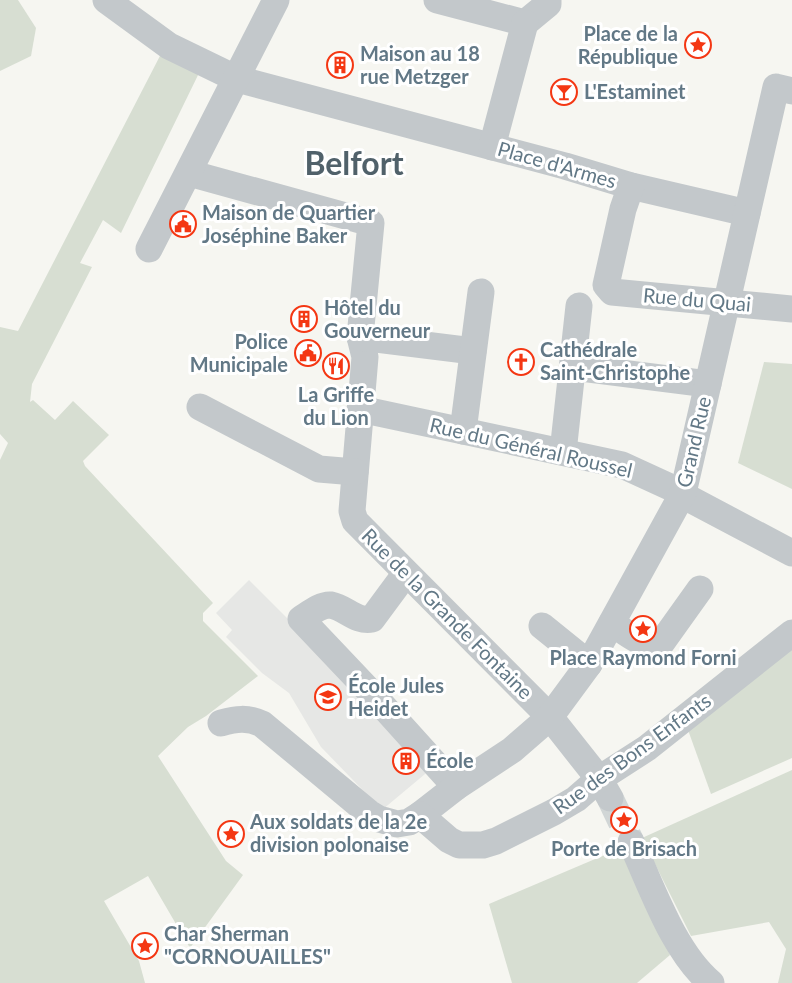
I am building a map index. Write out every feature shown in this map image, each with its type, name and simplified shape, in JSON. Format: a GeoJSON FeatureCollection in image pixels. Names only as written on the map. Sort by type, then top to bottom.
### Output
{"type":"FeatureCollection","features":[{"type":"Feature","properties":{"kind":"street","name":"Place d'Armes"},"geometry":{"type":"LineString","coordinates":[[106,0],[169,46],[237,79],[565,166],[631,186],[623,209],[606,285]]}},
{"type":"Feature","properties":{"kind":"street"},"geometry":{"type":"LineString","coordinates":[[149,249],[276,0]]}},
{"type":"Feature","properties":{"kind":"street"},"geometry":{"type":"LineString","coordinates":[[437,0],[525,23]]}},
{"type":"Feature","properties":{"kind":"street"},"geometry":{"type":"LineString","coordinates":[[492,147],[525,23],[548,2]]}},
{"type":"Feature","properties":{"kind":"street","name":"Grand Rue"},"geometry":{"type":"LineString","coordinates":[[420,815],[456,787],[512,750],[550,717],[589,664],[683,493],[747,213],[784,89]]}},
{"type":"Feature","properties":{"kind":"street","name":"Rue de la Grande Fontaine"},"geometry":{"type":"LineString","coordinates":[[189,173],[371,223],[360,337],[365,357],[352,511],[355,521],[550,717],[604,789]]}},
{"type":"Feature","properties":{"kind":"street"},"geometry":{"type":"LineString","coordinates":[[631,186],[747,213]]}},
{"type":"Feature","properties":{"kind":"street","name":"Rue du Quai"},"geometry":{"type":"LineString","coordinates":[[606,285],[612,292],[622,294],[792,309]]}},
{"type":"Feature","properties":{"kind":"street"},"geometry":{"type":"LineString","coordinates":[[463,431],[481,292]]}},
{"type":"Feature","properties":{"kind":"street"},"geometry":{"type":"LineString","coordinates":[[563,452],[579,306]]}},
{"type":"Feature","properties":{"kind":"street"},"geometry":{"type":"LineString","coordinates":[[360,337],[473,351]]}},
{"type":"Feature","properties":{"kind":"street"},"geometry":{"type":"LineString","coordinates":[[573,367],[708,384]]}},
{"type":"Feature","properties":{"kind":"street","name":"Rue du Général Roussel"},"geometry":{"type":"LineString","coordinates":[[361,401],[463,431],[622,465],[683,493],[688,498],[792,553]]}},
{"type":"Feature","properties":{"kind":"street"},"geometry":{"type":"LineString","coordinates":[[200,406],[319,469],[355,472]]}},
{"type":"Feature","properties":{"kind":"street"},"geometry":{"type":"LineString","coordinates":[[406,573],[372,620],[363,621],[331,605],[320,607],[301,619],[456,787]]}},
{"type":"Feature","properties":{"kind":"street"},"geometry":{"type":"LineString","coordinates":[[612,623],[650,646],[660,645],[700,589]]}},
{"type":"Feature","properties":{"kind":"street"},"geometry":{"type":"LineString","coordinates":[[542,626],[589,664]]}},
{"type":"Feature","properties":{"kind":"street","name":"Rue des Bons Enfants"},"geometry":{"type":"LineString","coordinates":[[420,815],[449,840],[459,845],[483,845],[496,841],[576,799],[604,789],[647,748],[792,633]]}},
{"type":"Feature","properties":{"kind":"street"},"geometry":{"type":"LineString","coordinates":[[221,723],[236,719],[251,719],[262,724],[379,819],[397,824],[409,822],[420,815]]}},
{"type":"Feature","properties":{"kind":"street"},"geometry":{"type":"LineString","coordinates":[[631,842],[679,946],[701,975],[711,983]]}},
{"type":"Feature","properties":{"kind":"shaded area"},"geometry":{"type":"Polygon","coordinates":[[[0,0],[18,0],[36,28],[31,56],[0,71],[0,0]]]}},
{"type":"Feature","properties":{"kind":"shaded area"},"geometry":{"type":"Polygon","coordinates":[[[162,52],[200,71],[121,233],[103,220],[80,263],[92,267],[32,384],[30,402],[33,400],[55,420],[73,401],[109,435],[83,461],[85,466],[213,603],[203,613],[203,621],[258,676],[188,727],[158,756],[226,861],[243,875],[190,948],[148,876],[104,901],[139,961],[145,983],[0,983],[0,460],[8,443],[0,434],[0,327],[18,331],[162,52]]]}},
{"type":"Feature","properties":{"kind":"shaded area"},"geometry":{"type":"Polygon","coordinates":[[[764,362],[792,364],[792,489],[738,463],[764,362]]]}},
{"type":"Feature","properties":{"kind":"shaded area","name":"École Jules Heidet"},"geometry":{"type":"Polygon","coordinates":[[[249,580],[370,701],[431,769],[382,810],[321,747],[289,693],[262,673],[226,637],[232,630],[216,613],[249,580]]]}},
{"type":"Feature","properties":{"kind":"shaded area"},"geometry":{"type":"Polygon","coordinates":[[[792,647],[792,758],[711,794],[688,730],[792,647]]]}},
{"type":"Feature","properties":{"kind":"shaded area"},"geometry":{"type":"Polygon","coordinates":[[[792,770],[792,983],[778,983],[786,949],[769,922],[691,936],[642,838],[792,770]]]}},
{"type":"Feature","properties":{"kind":"shaded area"},"geometry":{"type":"Polygon","coordinates":[[[621,848],[670,955],[637,983],[512,983],[489,904],[621,848]]]}},
{"type":"Feature","properties":{"kind":"tunnel"},"geometry":{"type":"LineString","coordinates":[[610,798],[631,842]]}},
{"type":"Feature","properties":{"kind":"place","name":"Place de la République"},"geometry":{"type":"Point","coordinates":[698,45]}},
{"type":"Feature","properties":{"kind":"place","name":"Maison au 18 rue Metzger"},"geometry":{"type":"Point","coordinates":[340,65]}},
{"type":"Feature","properties":{"kind":"place","name":"L'Estaminet"},"geometry":{"type":"Point","coordinates":[564,92]}},
{"type":"Feature","properties":{"kind":"place","name":"Maison de Quartier Joséphine Baker"},"geometry":{"type":"Point","coordinates":[183,224]}},
{"type":"Feature","properties":{"kind":"place","name":"Hôtel du Gouverneur"},"geometry":{"type":"Point","coordinates":[304,319]}},
{"type":"Feature","properties":{"kind":"place","name":"Police Municipale"},"geometry":{"type":"Point","coordinates":[308,353]}},
{"type":"Feature","properties":{"kind":"place","name":"Cathédrale Saint-Christophe"},"geometry":{"type":"Point","coordinates":[521,362]}},
{"type":"Feature","properties":{"kind":"place","name":"La Griffe du Lion"},"geometry":{"type":"Point","coordinates":[336,366]}},
{"type":"Feature","properties":{"kind":"place","name":"Place Raymond Forni"},"geometry":{"type":"Point","coordinates":[643,629]}},
{"type":"Feature","properties":{"kind":"place","name":"École Jules Heidet"},"geometry":{"type":"Point","coordinates":[328,697]}},
{"type":"Feature","properties":{"kind":"place","name":"École"},"geometry":{"type":"Point","coordinates":[406,761]}},
{"type":"Feature","properties":{"kind":"place","name":"Porte de Brisach"},"geometry":{"type":"Point","coordinates":[624,820]}},
{"type":"Feature","properties":{"kind":"place","name":"Aux soldats de la 2e division polonaise"},"geometry":{"type":"Point","coordinates":[231,834]}},
{"type":"Feature","properties":{"kind":"place","name":"Char Sherman \"CORNOUAILLES\""},"geometry":{"type":"Point","coordinates":[145,946]}},
{"type":"Feature","properties":{"kind":"district","name":"Belfort"},"geometry":{"type":"Point","coordinates":[354,164]}}]}
